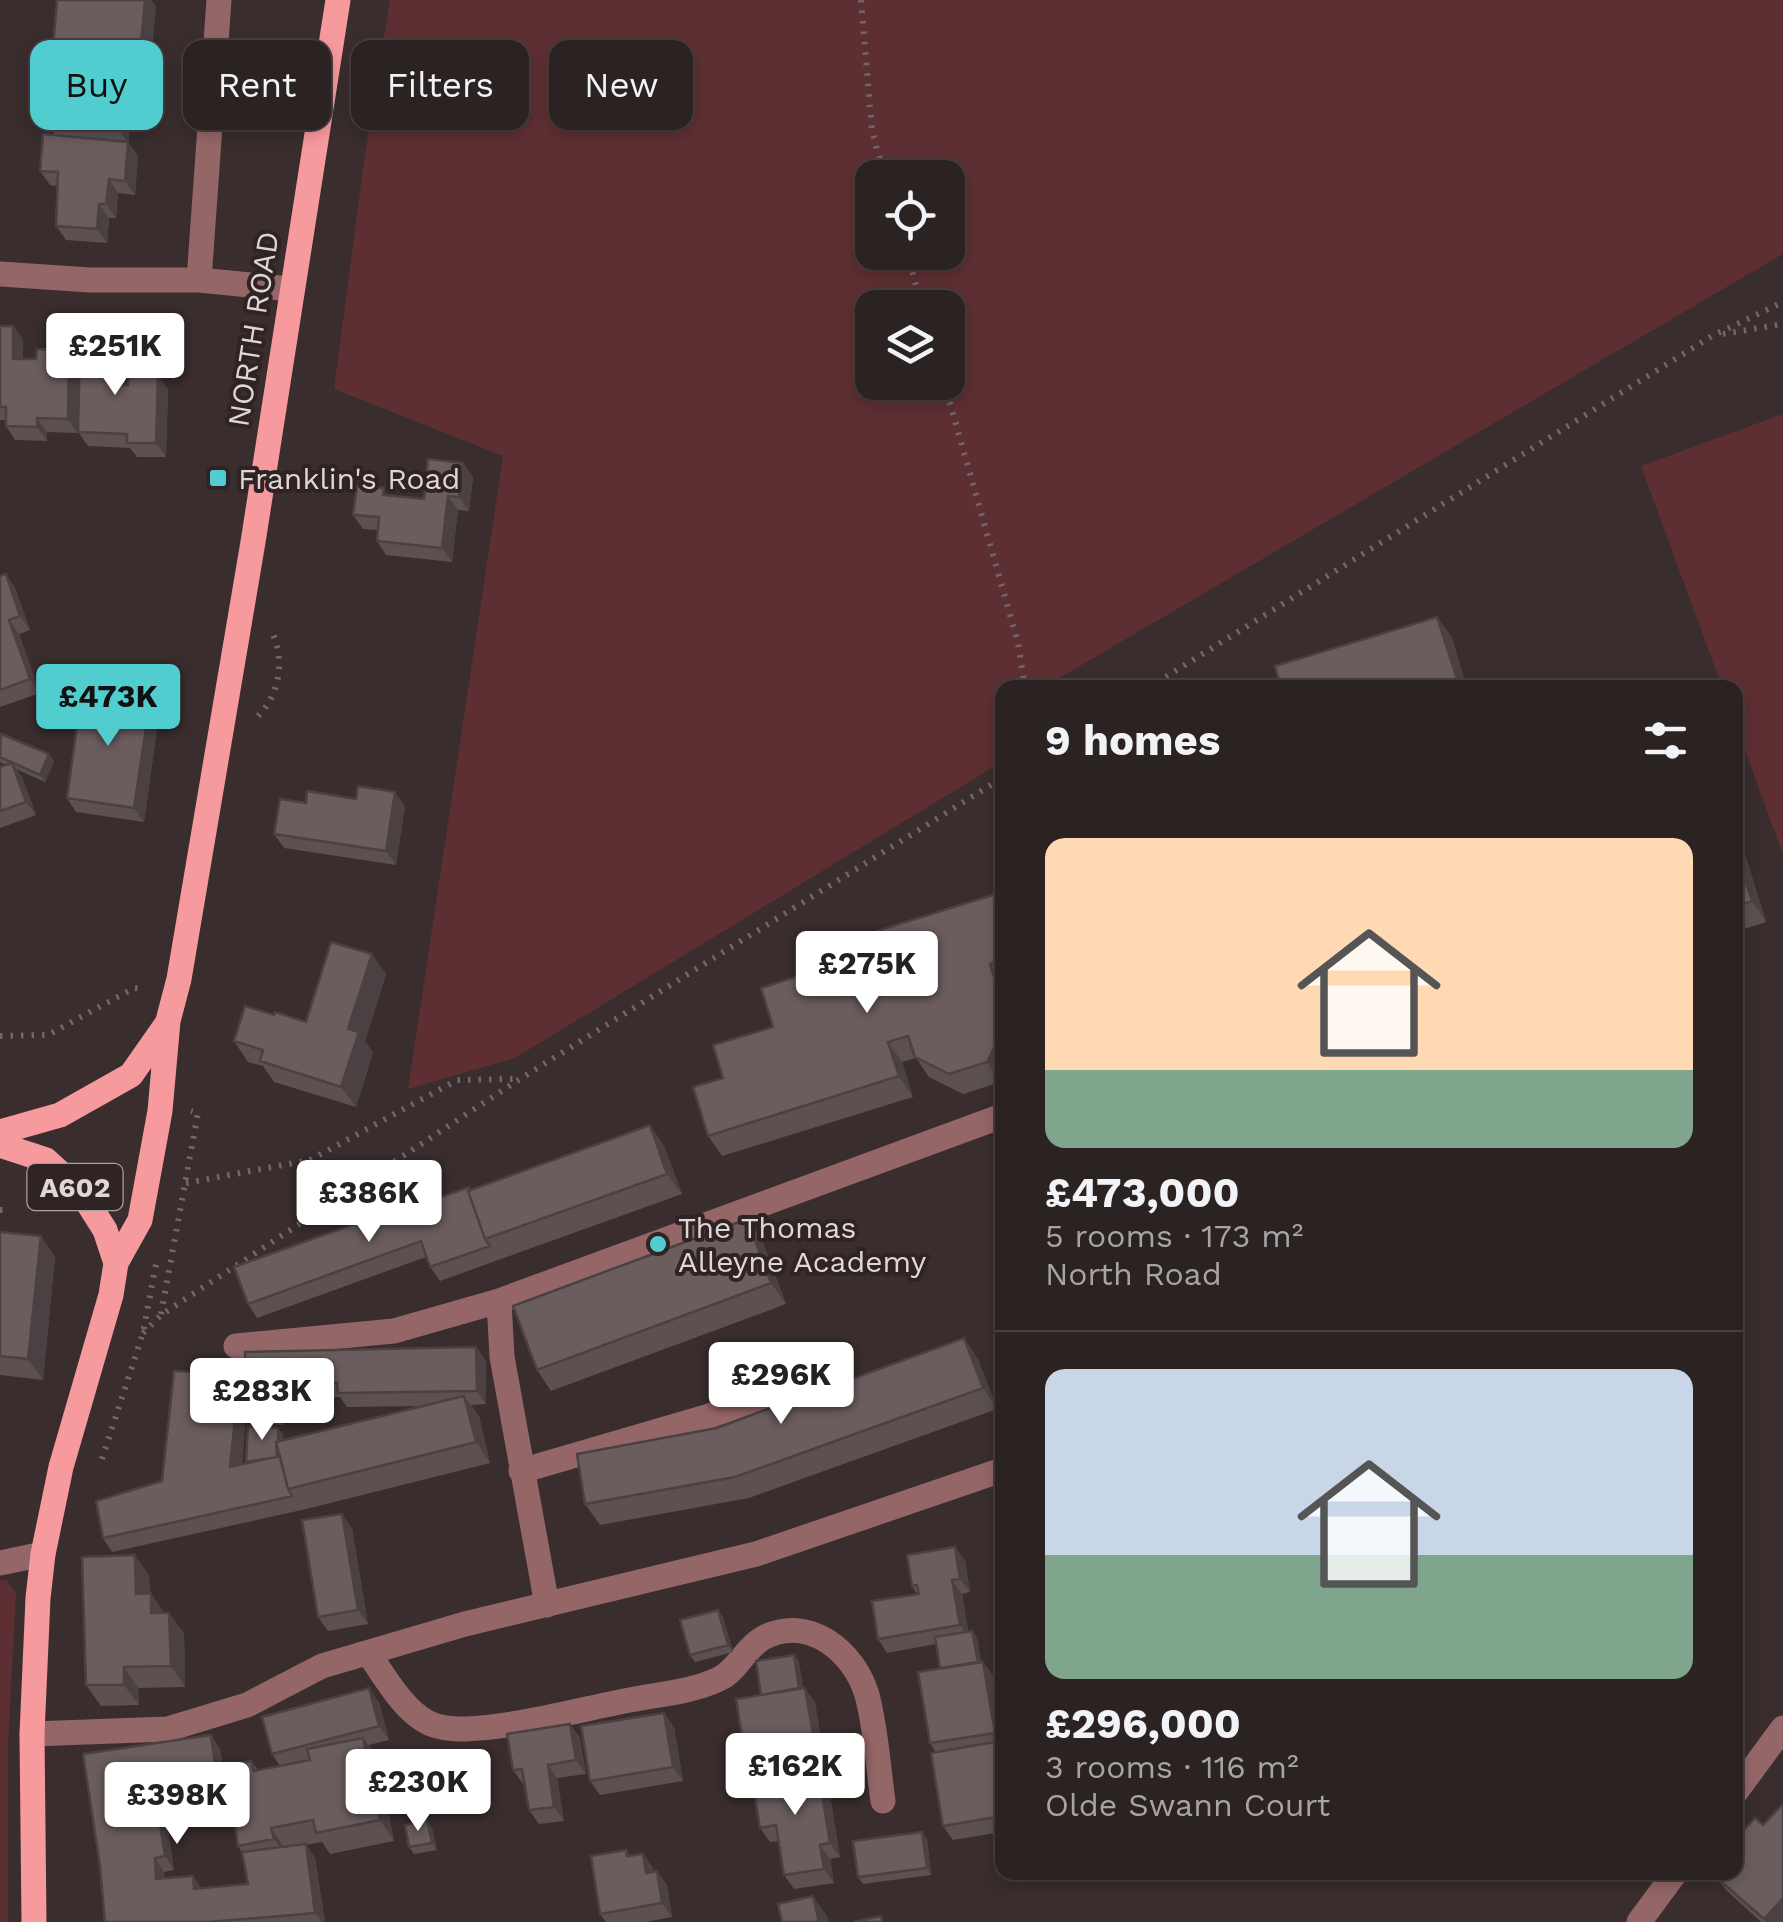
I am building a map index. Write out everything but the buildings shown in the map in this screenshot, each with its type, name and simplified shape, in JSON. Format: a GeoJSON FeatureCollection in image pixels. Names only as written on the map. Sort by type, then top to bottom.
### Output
{"type":"FeatureCollection","features":[{"type":"Feature","properties":{"kind":"main road","name":"NORTH ROAD"},"geometry":{"type":"LineString","coordinates":[[34,1922],[32,1734],[43,1554],[61,1467],[100,1339],[116,1264],[140,1220],[160,1111],[168,1022],[254,542],[338,0]]}},
{"type":"Feature","properties":{"kind":"main road","name":"NORTH ROAD"},"geometry":{"type":"LineString","coordinates":[[0,1132],[60,1116],[131,1076],[168,1022]]}},
{"type":"Feature","properties":{"kind":"main road","name":"A602"},"geometry":{"type":"LineString","coordinates":[[0,1145],[46,1160],[81,1192],[105,1230],[116,1264]]}},
{"type":"Feature","properties":{"kind":"street"},"geometry":{"type":"LineString","coordinates":[[199,280],[220,0]]}},
{"type":"Feature","properties":{"kind":"street"},"geometry":{"type":"LineString","coordinates":[[0,274],[90,280],[199,280],[291,289]]}},
{"type":"Feature","properties":{"kind":"street"},"geometry":{"type":"LineString","coordinates":[[236,1346],[394,1331],[499,1302],[995,1119]]}},
{"type":"Feature","properties":{"kind":"street"},"geometry":{"type":"LineString","coordinates":[[499,1302],[502,1357],[547,1605]]}},
{"type":"Feature","properties":{"kind":"street"},"geometry":{"type":"LineString","coordinates":[[521,1471],[706,1417],[799,1385]]}},
{"type":"Feature","properties":{"kind":"street"},"geometry":{"type":"LineString","coordinates":[[32,1734],[168,1730],[246,1705],[322,1666],[465,1624],[756,1554],[995,1472]]}},
{"type":"Feature","properties":{"kind":"street"},"geometry":{"type":"LineString","coordinates":[[0,1563],[43,1554]]}},
{"type":"Feature","properties":{"kind":"street"},"geometry":{"type":"LineString","coordinates":[[368,1653],[396,1691],[428,1722],[464,1729],[703,1685],[734,1670],[749,1648],[763,1638],[782,1631],[814,1632],[843,1654],[857,1671],[866,1695],[883,1800]]}},
{"type":"Feature","properties":{"kind":"street"},"geometry":{"type":"LineString","coordinates":[[1743,1782],[1783,1728]]}},
{"type":"Feature","properties":{"kind":"street"},"geometry":{"type":"LineString","coordinates":[[1640,1922],[1670,1880]]}},
{"type":"Feature","properties":{"kind":"path"},"geometry":{"type":"LineString","coordinates":[[861,0],[872,131],[880,160]]}},
{"type":"Feature","properties":{"kind":"path"},"geometry":{"type":"LineString","coordinates":[[1161,680],[1712,336],[1783,302]]}},
{"type":"Feature","properties":{"kind":"path"},"geometry":{"type":"LineString","coordinates":[[1712,336],[1783,324]]}},
{"type":"Feature","properties":{"kind":"path"},"geometry":{"type":"LineString","coordinates":[[949,400],[1018,643],[1024,680]]}},
{"type":"Feature","properties":{"kind":"path"},"geometry":{"type":"LineString","coordinates":[[143,1333],[161,1315],[520,1079],[995,782]]}},
{"type":"Feature","properties":{"kind":"path"},"geometry":{"type":"LineString","coordinates":[[0,1036],[48,1034],[134,988],[141,989]]}},
{"type":"Feature","properties":{"kind":"path"},"geometry":{"type":"LineString","coordinates":[[186,1183],[310,1160],[457,1080],[520,1079]]}},
{"type":"Feature","properties":{"kind":"path"},"geometry":{"type":"LineString","coordinates":[[161,1315],[196,1124]]}},
{"type":"Feature","properties":{"kind":"path"},"geometry":{"type":"LineString","coordinates":[[101,1462],[148,1310]]}},
{"type":"Feature","properties":{"kind":"shaded area"},"geometry":{"type":"Polygon","coordinates":[[[390,0],[1783,0],[1783,254],[1056,680],[995,680],[995,766],[515,1058],[408,1089],[503,456],[334,389],[369,130],[529,130],[529,40],[384,40],[390,0]]]}},
{"type":"Feature","properties":{"kind":"shaded area"},"geometry":{"type":"Polygon","coordinates":[[[1783,414],[1783,855],[1743,745],[1743,680],[1719,680],[1641,466],[1783,414]]]}},
{"type":"Feature","properties":{"kind":"shaded area"},"geometry":{"type":"Polygon","coordinates":[[[0,1580],[6,1580],[16,1593],[8,1746],[8,1922],[0,1922],[0,1580]]]}},
{"type":"Feature","properties":{"kind":"place","name":"Franklin's Road"},"geometry":{"type":"Point","coordinates":[218,478]}},
{"type":"Feature","properties":{"kind":"place","name":"The Thomas Alleyne Academy"},"geometry":{"type":"Point","coordinates":[658,1244]}}]}
